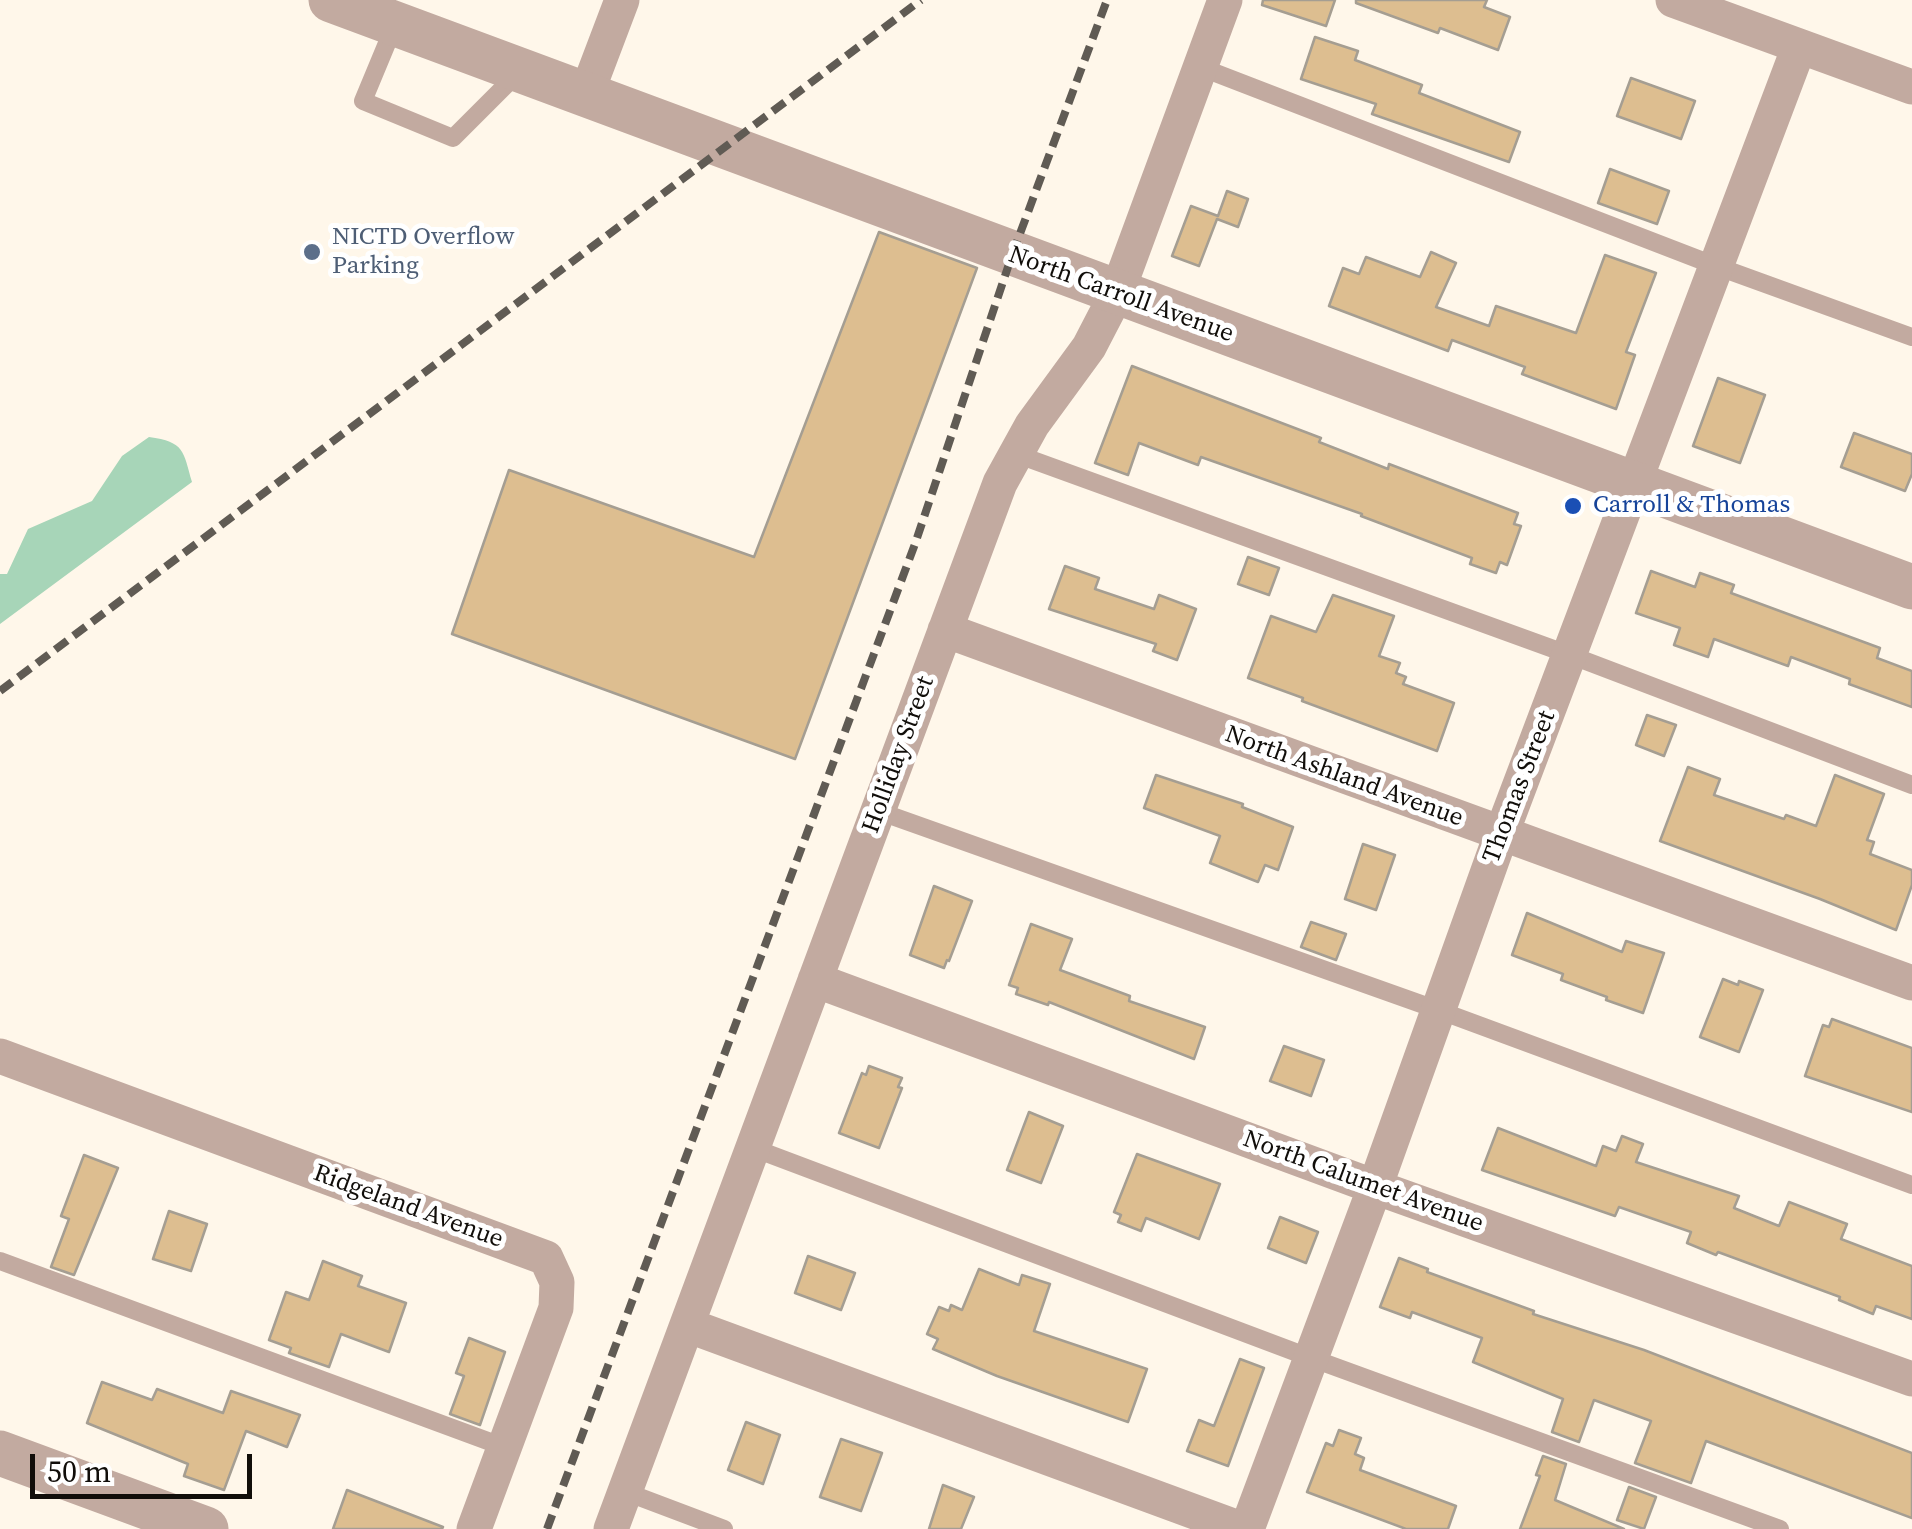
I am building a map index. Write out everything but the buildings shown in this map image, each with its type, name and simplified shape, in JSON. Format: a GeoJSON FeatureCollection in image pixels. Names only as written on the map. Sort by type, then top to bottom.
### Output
{"type":"FeatureCollection","features":[{"type":"Feature","properties":{"kind":"street","name":"North Carroll Avenue"},"geometry":{"type":"LineString","coordinates":[[331,0],[1912,587]]}},
{"type":"Feature","properties":{"kind":"street"},"geometry":{"type":"LineString","coordinates":[[586,95],[622,0]]}},
{"type":"Feature","properties":{"kind":"street","name":"Holliday Street"},"geometry":{"type":"LineString","coordinates":[[612,1529],[1000,483],[1032,424],[1089,346],[1116,293],[1225,0]]}},
{"type":"Feature","properties":{"kind":"street"},"geometry":{"type":"LineString","coordinates":[[1673,0],[1912,87]]}},
{"type":"Feature","properties":{"kind":"street","name":"Thomas Street"},"geometry":{"type":"LineString","coordinates":[[1244,1529],[1799,46]]}},
{"type":"Feature","properties":{"kind":"street","name":"North Ashland Avenue"},"geometry":{"type":"LineString","coordinates":[[945,630],[1912,983]]}},
{"type":"Feature","properties":{"kind":"street","name":"North Calumet Avenue"},"geometry":{"type":"LineString","coordinates":[[815,980],[1375,1187],[1912,1379]]}},
{"type":"Feature","properties":{"kind":"street","name":"Ridgeland Avenue"},"geometry":{"type":"LineString","coordinates":[[0,1056],[546,1258],[557,1282],[556,1308],[474,1529]]}},
{"type":"Feature","properties":{"kind":"street"},"geometry":{"type":"LineString","coordinates":[[686,1325],[1244,1529]]}},
{"type":"Feature","properties":{"kind":"street"},"geometry":{"type":"LineString","coordinates":[[0,1452],[206,1529]]}},
{"type":"Feature","properties":{"kind":"lane"},"geometry":{"type":"LineString","coordinates":[[395,24],[363,102],[452,138],[520,71]]}},
{"type":"Feature","properties":{"kind":"lane"},"geometry":{"type":"LineString","coordinates":[[1200,67],[1716,266],[1912,337]]}},
{"type":"Feature","properties":{"kind":"lane"},"geometry":{"type":"LineString","coordinates":[[1016,454],[1570,655],[1912,785]]}},
{"type":"Feature","properties":{"kind":"lane"},"geometry":{"type":"LineString","coordinates":[[878,811],[1438,1010],[1912,1185]]}},
{"type":"Feature","properties":{"kind":"lane"},"geometry":{"type":"LineString","coordinates":[[752,1148],[1780,1529]]}},
{"type":"Feature","properties":{"kind":"lane"},"geometry":{"type":"LineString","coordinates":[[0,1261],[504,1446]]}},
{"type":"Feature","properties":{"kind":"lane"},"geometry":{"type":"LineString","coordinates":[[626,1492],[724,1529]]}},
{"type":"Feature","properties":{"kind":"green space"},"geometry":{"type":"Polygon","coordinates":[[[149,437],[170,442],[181,450],[192,482],[0,624],[0,574],[7,574],[28,529],[92,501],[122,456],[149,437]]]}},
{"type":"Feature","properties":{"kind":"railway"},"geometry":{"type":"LineString","coordinates":[[0,691],[921,0]]}},
{"type":"Feature","properties":{"kind":"railway"},"geometry":{"type":"LineString","coordinates":[[547,1529],[915,544],[1012,255],[1107,0]]}},
{"type":"Feature","properties":{"kind":"place","name":"NICTD Overflow Parking"},"geometry":{"type":"Point","coordinates":[312,252]}},
{"type":"Feature","properties":{"kind":"place","name":"Carroll & Thomas"},"geometry":{"type":"Point","coordinates":[1573,506]}}]}
